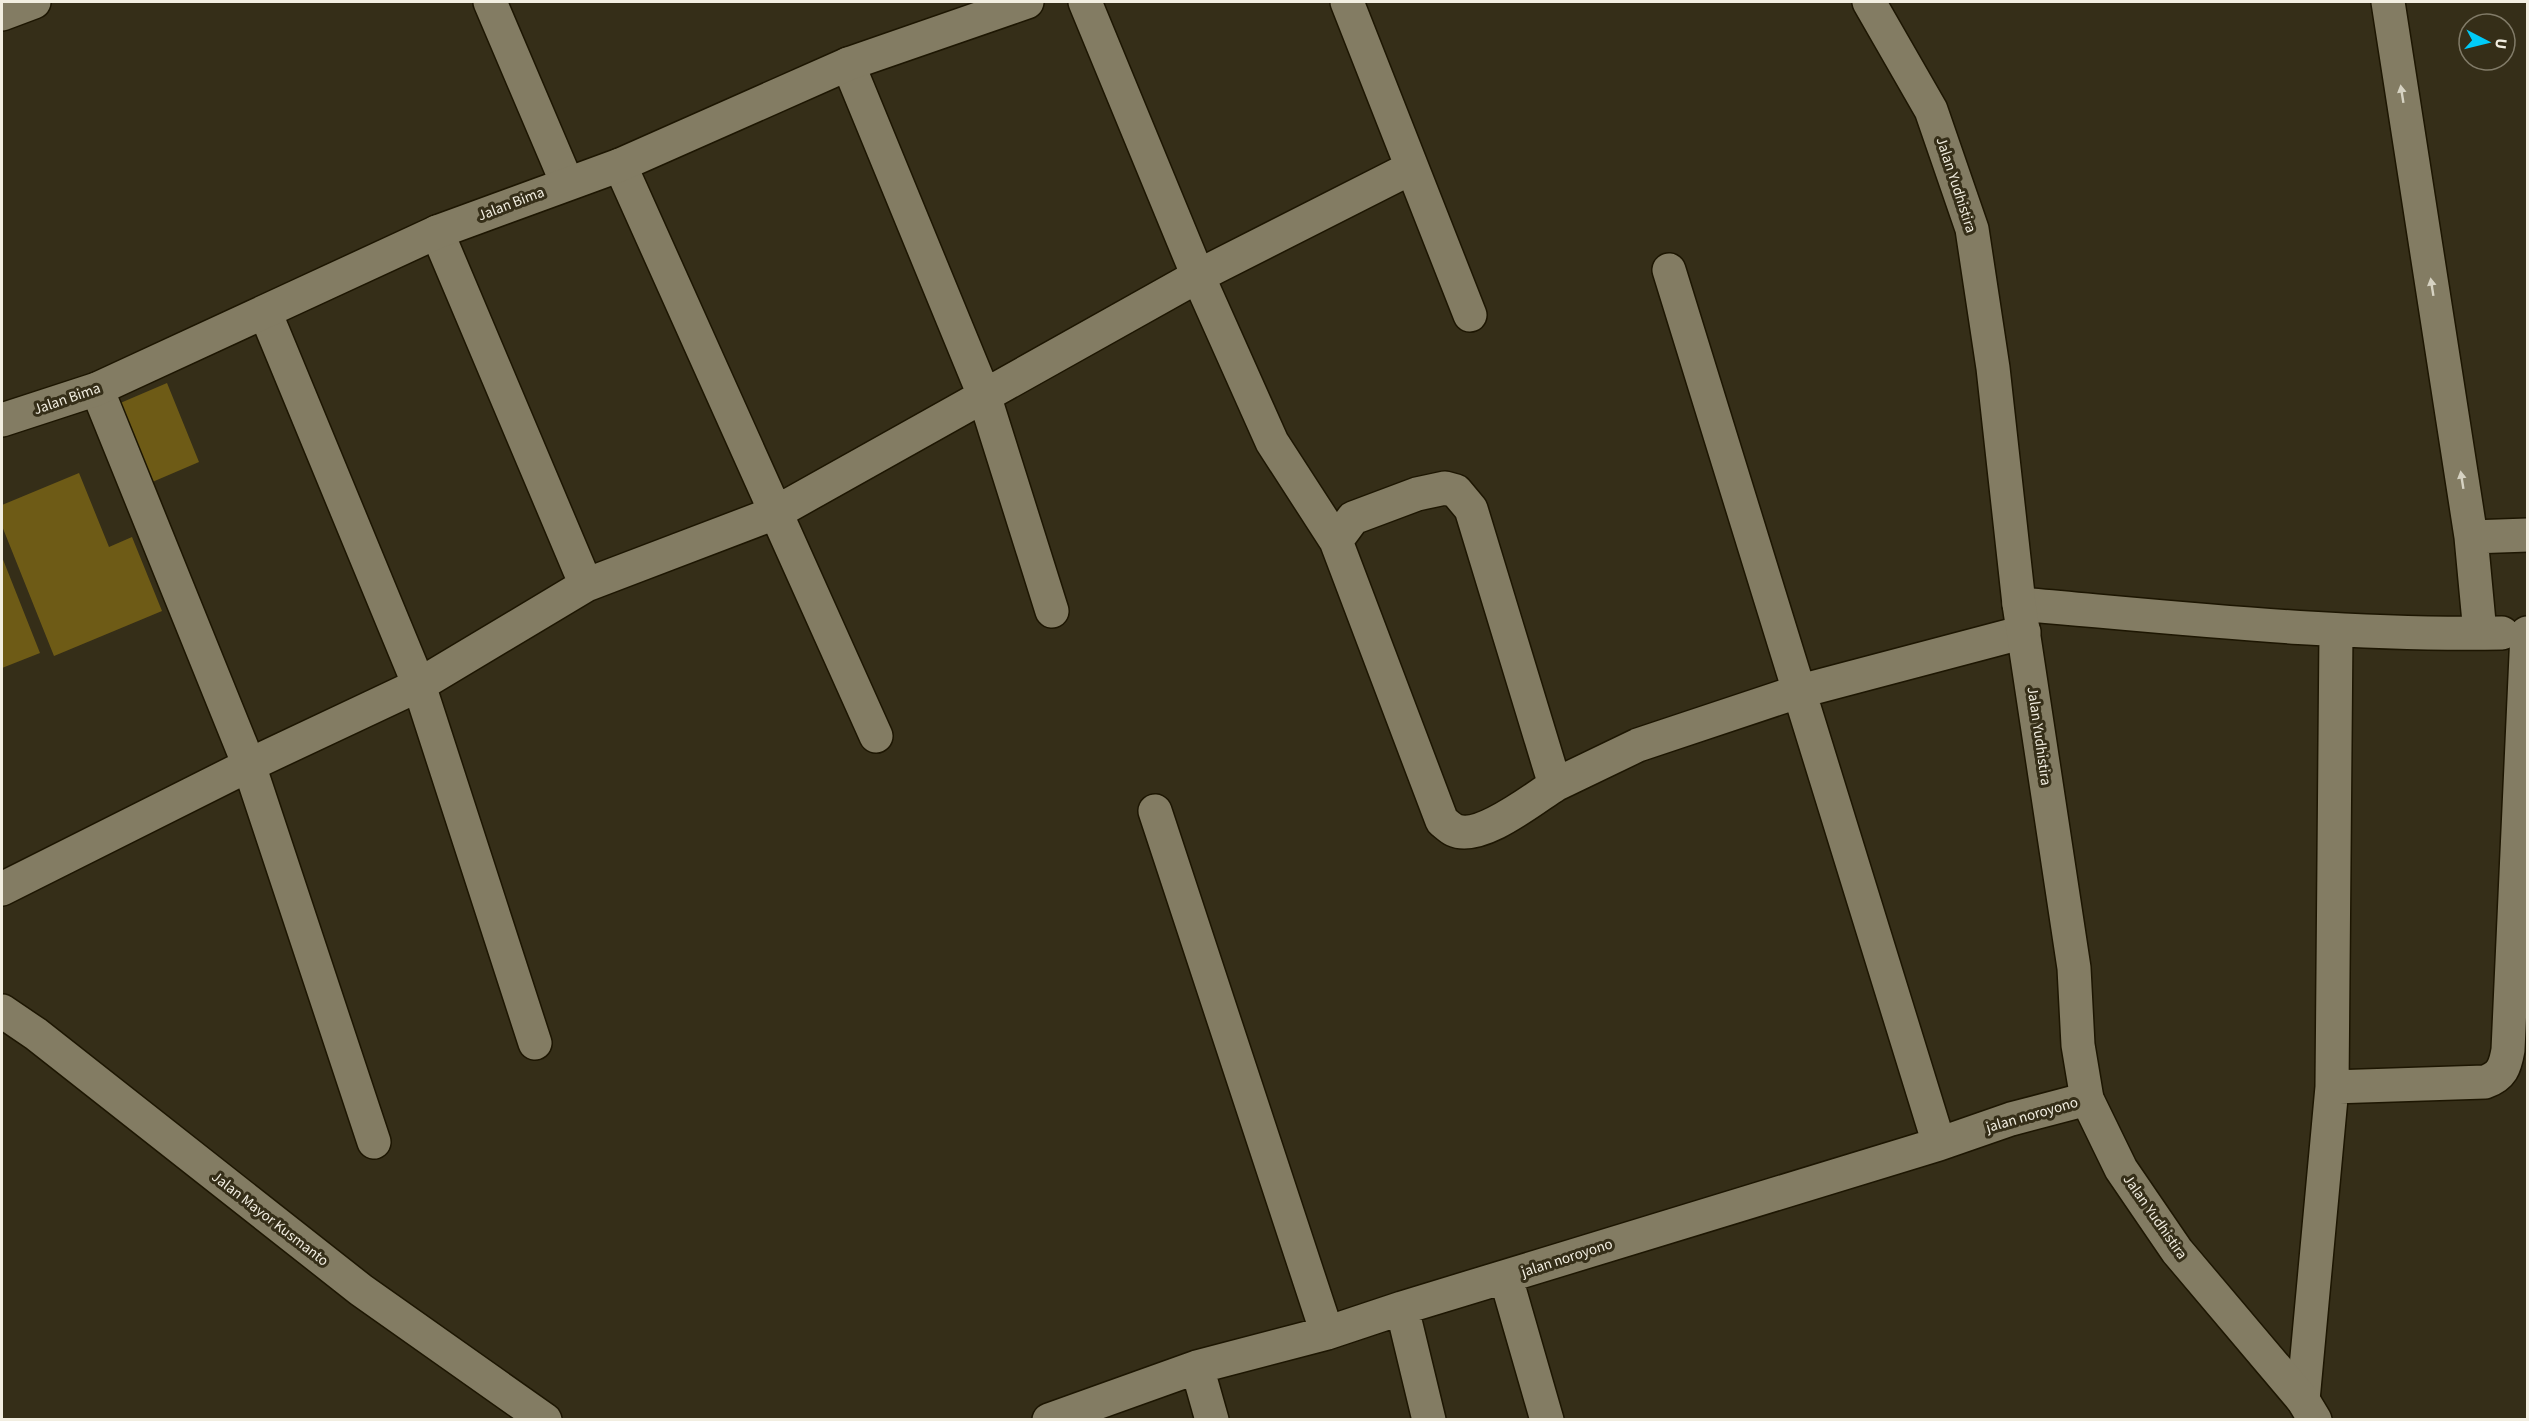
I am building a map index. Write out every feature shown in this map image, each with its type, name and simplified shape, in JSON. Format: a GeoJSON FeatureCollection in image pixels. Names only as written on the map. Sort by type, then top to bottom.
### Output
{"type":"FeatureCollection","features":[{"type":"Feature","properties":{"kind":"street"},"geometry":{"type":"LineString","coordinates":[[2,14],[34,2]]}},
{"type":"Feature","properties":{"kind":"street"},"geometry":{"type":"LineString","coordinates":[[490,2],[567,183]]}},
{"type":"Feature","properties":{"kind":"street","name":"Jalan Bima"},"geometry":{"type":"LineString","coordinates":[[2,420],[97,389],[437,232],[620,165],[848,64],[1027,2]]}},
{"type":"Feature","properties":{"kind":"street"},"geometry":{"type":"LineString","coordinates":[[1085,2],[1198,276],[1272,442],[1336,542],[1442,821],[1454,831],[1469,832],[1486,828],[1555,785],[1638,745],[2022,618],[2336,630],[2527,633],[2508,1050],[2505,1067],[2497,1078],[2485,1082],[2332,1087]]}},
{"type":"Feature","properties":{"kind":"street"},"geometry":{"type":"LineString","coordinates":[[1347,2],[1470,315]]}},
{"type":"Feature","properties":{"kind":"street","name":"Jalan Yudhistira"},"geometry":{"type":"LineString","coordinates":[[1869,2],[1931,110],[1972,229],[1993,368],[2022,618],[2074,968],[2078,1046],[2087,1099],[2121,1169],[2176,1251],[2309,1410]]}},
{"type":"Feature","properties":{"kind":"street"},"geometry":{"type":"LineString","coordinates":[[2388,2],[2471,537],[2480,633]]}},
{"type":"Feature","properties":{"kind":"street"},"geometry":{"type":"LineString","coordinates":[[848,64],[984,396],[1052,611]]}},
{"type":"Feature","properties":{"kind":"street"},"geometry":{"type":"LineString","coordinates":[[620,165],[876,736]]}},
{"type":"Feature","properties":{"kind":"street"},"geometry":{"type":"LineString","coordinates":[[2,889],[249,765],[419,685],[586,585],[775,513],[1198,276],[1411,168]]}},
{"type":"Feature","properties":{"kind":"street"},"geometry":{"type":"LineString","coordinates":[[437,232],[586,585]]}},
{"type":"Feature","properties":{"kind":"street"},"geometry":{"type":"LineString","coordinates":[[1669,270],[1797,692],[1939,1144]]}},
{"type":"Feature","properties":{"kind":"street"},"geometry":{"type":"LineString","coordinates":[[265,312],[419,685],[535,1043]]}},
{"type":"Feature","properties":{"kind":"street"},"geometry":{"type":"LineString","coordinates":[[97,389],[249,765],[374,1142]]}},
{"type":"Feature","properties":{"kind":"street"},"geometry":{"type":"LineString","coordinates":[[1336,542],[1353,518],[1417,494],[1445,488],[1456,491],[1471,509],[1555,785]]}},
{"type":"Feature","properties":{"kind":"street"},"geometry":{"type":"LineString","coordinates":[[2471,537],[2528,535]]}},
{"type":"Feature","properties":{"kind":"street"},"geometry":{"type":"LineString","coordinates":[[2309,1410],[2332,1087],[2336,630]]}},
{"type":"Feature","properties":{"kind":"street"},"geometry":{"type":"LineString","coordinates":[[1155,811],[1327,1333]]}},
{"type":"Feature","properties":{"kind":"street","name":"Jalan Mayor Kusmanto"},"geometry":{"type":"LineString","coordinates":[[2,1011],[36,1034],[361,1290],[545,1419]]}},
{"type":"Feature","properties":{"kind":"street","name":"jalan noroyono"},"geometry":{"type":"LineString","coordinates":[[1049,1419],[1197,1367],[1327,1333],[1401,1308],[1506,1278],[1939,1144],[2011,1119],[2087,1099]]}},
{"type":"Feature","properties":{"kind":"street"},"geometry":{"type":"LineString","coordinates":[[1506,1278],[1547,1419]]}},
{"type":"Feature","properties":{"kind":"street"},"geometry":{"type":"LineString","coordinates":[[1401,1308],[1429,1419]]}},
{"type":"Feature","properties":{"kind":"street"},"geometry":{"type":"LineString","coordinates":[[1197,1367],[1212,1419]]}},
{"type":"Feature","properties":{"kind":"building"},"geometry":{"type":"Polygon","coordinates":[[[167,383],[199,462],[150,483],[118,404],[167,383]]]}},
{"type":"Feature","properties":{"kind":"building"},"geometry":{"type":"Polygon","coordinates":[[[79,473],[109,547],[132,537],[162,611],[54,656],[2,526],[2,505],[79,473]]]}},
{"type":"Feature","properties":{"kind":"building"},"geometry":{"type":"Polygon","coordinates":[[[2,557],[40,653],[2,668],[2,557]]]}}]}
